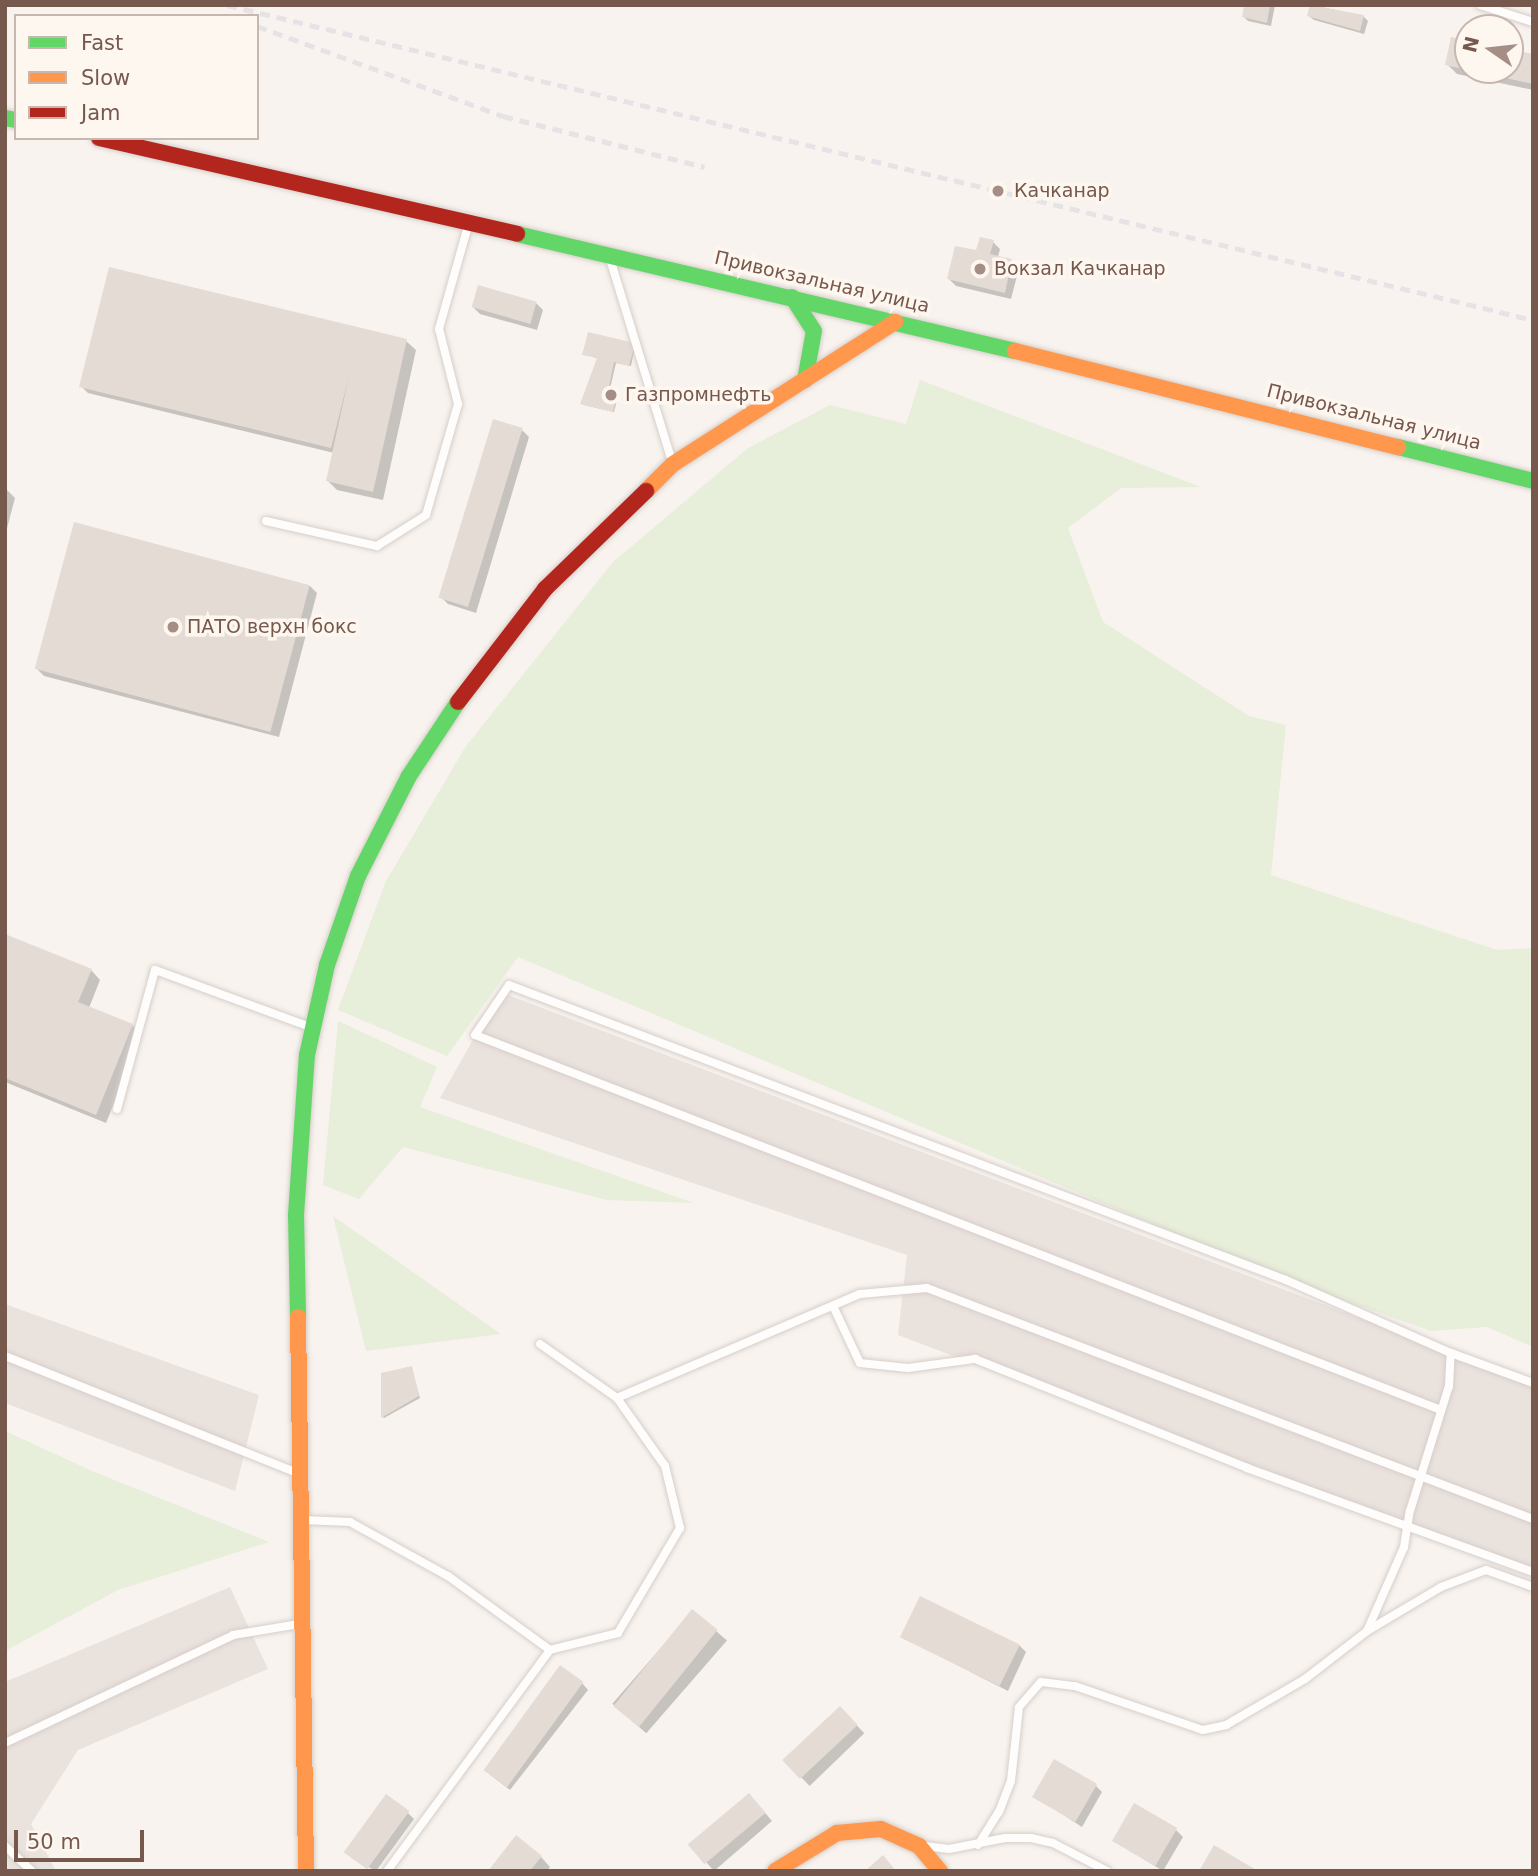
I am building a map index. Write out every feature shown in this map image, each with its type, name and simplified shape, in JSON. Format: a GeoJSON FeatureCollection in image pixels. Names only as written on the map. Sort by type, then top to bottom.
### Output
{"type":"FeatureCollection","features":[{"type":"Feature","properties":{"kind":"street","name":"Привокзальная улица"},"geometry":{"type":"LineString","coordinates":[[108,140],[609,253],[1365,435],[1533,481]]}},
{"type":"Feature","properties":{"kind":"street"},"geometry":{"type":"LineString","coordinates":[[792,297],[814,331],[805,380]]}},
{"type":"Feature","properties":{"kind":"street"},"geometry":{"type":"LineString","coordinates":[[306,1871],[296,1215],[313,1028],[327,965],[358,876],[410,776],[473,680],[545,589],[673,464],[895,322]]}},
{"type":"Feature","properties":{"kind":"street"},"geometry":{"type":"LineString","coordinates":[[775,1871],[837,1833],[881,1829],[919,1846],[940,1871]]}},
{"type":"Feature","properties":{"kind":"lane"},"geometry":{"type":"LineString","coordinates":[[1480,5],[1533,22]]}},
{"type":"Feature","properties":{"kind":"lane"},"geometry":{"type":"LineString","coordinates":[[266,521],[377,546],[426,515],[458,404],[439,329],[470,220]]}},
{"type":"Feature","properties":{"kind":"lane"},"geometry":{"type":"LineString","coordinates":[[609,253],[673,464]]}},
{"type":"Feature","properties":{"kind":"lane"},"geometry":{"type":"LineString","coordinates":[[117,1109],[155,970],[313,1028]]}},
{"type":"Feature","properties":{"kind":"lane"},"geometry":{"type":"LineString","coordinates":[[1441,1410],[475,1035],[509,985],[1286,1280],[1451,1353],[1533,1383]]}},
{"type":"Feature","properties":{"kind":"lane"},"geometry":{"type":"LineString","coordinates":[[617,1398],[860,1294],[926,1288],[1533,1519]]}},
{"type":"Feature","properties":{"kind":"lane"},"geometry":{"type":"LineString","coordinates":[[833,1306],[860,1363],[908,1368],[975,1359],[1247,1468],[1533,1572]]}},
{"type":"Feature","properties":{"kind":"lane"},"geometry":{"type":"LineString","coordinates":[[387,1871],[550,1650],[618,1633],[680,1528],[665,1466],[617,1398],[540,1344]]}},
{"type":"Feature","properties":{"kind":"lane"},"geometry":{"type":"LineString","coordinates":[[1367,1631],[1404,1547],[1420,1476],[1441,1410],[1451,1353]]}},
{"type":"Feature","properties":{"kind":"lane"},"geometry":{"type":"LineString","coordinates":[[5,1356],[299,1474]]}},
{"type":"Feature","properties":{"kind":"lane"},"geometry":{"type":"LineString","coordinates":[[300,1520],[350,1522],[448,1576],[550,1650]]}},
{"type":"Feature","properties":{"kind":"lane"},"geometry":{"type":"LineString","coordinates":[[978,1845],[999,1812],[1011,1781],[1019,1707],[1041,1682],[1075,1686],[1203,1730],[1226,1726],[1306,1679],[1367,1631],[1441,1587],[1486,1570],[1533,1587]]}},
{"type":"Feature","properties":{"kind":"lane"},"geometry":{"type":"LineString","coordinates":[[5,1743],[233,1635],[302,1623]]}},
{"type":"Feature","properties":{"kind":"lane"},"geometry":{"type":"LineString","coordinates":[[919,1846],[949,1849],[1005,1838],[1031,1838],[1053,1843],[1107,1871]]}},
{"type":"Feature","properties":{"kind":"lane"},"geometry":{"type":"LineString","coordinates":[[5,1846],[32,1871]]}},
{"type":"Feature","properties":{"kind":"shaded area"},"geometry":{"type":"Polygon","coordinates":[[[500,992],[1533,1384],[1533,1576],[898,1335],[907,1255],[440,1098],[500,992]]]}},
{"type":"Feature","properties":{"kind":"shaded area"},"geometry":{"type":"Polygon","coordinates":[[[5,1304],[259,1395],[235,1491],[5,1403],[5,1304]]]}},
{"type":"Feature","properties":{"kind":"shaded area"},"geometry":{"type":"Polygon","coordinates":[[[230,1587],[268,1669],[78,1750],[31,1824],[56,1871],[5,1871],[5,1682],[230,1587]]]}},
{"type":"Feature","properties":{"kind":"green space"},"geometry":{"type":"Polygon","coordinates":[[[920,380],[1201,487],[1121,488],[1068,528],[1103,622],[1249,716],[1286,725],[1271,875],[1497,950],[1533,948],[1533,1347],[1487,1327],[1431,1331],[1286,1280],[518,957],[447,1056],[338,1010],[385,883],[466,746],[613,562],[748,448],[830,405],[906,424],[920,380]]]}},
{"type":"Feature","properties":{"kind":"green space"},"geometry":{"type":"Polygon","coordinates":[[[338,1021],[437,1067],[420,1107],[694,1203],[607,1200],[403,1147],[359,1199],[323,1185],[338,1021]]]}},
{"type":"Feature","properties":{"kind":"green space"},"geometry":{"type":"Polygon","coordinates":[[[333,1216],[501,1334],[366,1351],[333,1216]]]}},
{"type":"Feature","properties":{"kind":"green space"},"geometry":{"type":"Polygon","coordinates":[[[5,1431],[92,1471],[269,1542],[118,1590],[5,1651],[5,1431]]]}},
{"type":"Feature","properties":{"kind":"building"},"geometry":{"type":"Polygon","coordinates":[[[1244,5],[1270,5],[1267,23],[1242,17],[1244,5]]]}},
{"type":"Feature","properties":{"kind":"building"},"geometry":{"type":"Polygon","coordinates":[[[1310,5],[1364,15],[1360,31],[1307,16],[1310,5]]]}},
{"type":"Feature","properties":{"kind":"building"},"geometry":{"type":"Polygon","coordinates":[[[1451,37],[1454,38],[1454,67],[1445,65],[1451,37]]]}},
{"type":"Feature","properties":{"kind":"building"},"geometry":{"type":"Polygon","coordinates":[[[1524,52],[1533,54],[1533,84],[1524,82],[1524,52]]]}},
{"type":"Feature","properties":{"kind":"building","name":"Вокзал Качканар"},"geometry":{"type":"Polygon","coordinates":[[[980,237],[994,240],[990,254],[1012,259],[1005,293],[947,279],[955,246],[976,250],[980,237]]]}},
{"type":"Feature","properties":{"kind":"building"},"geometry":{"type":"Polygon","coordinates":[[[109,267],[407,339],[373,492],[326,481],[349,376],[331,448],[79,387],[109,267]]]}},
{"type":"Feature","properties":{"kind":"building"},"geometry":{"type":"Polygon","coordinates":[[[478,285],[537,302],[530,324],[472,307],[478,285]]]}},
{"type":"Feature","properties":{"kind":"building"},"geometry":{"type":"Polygon","coordinates":[[[588,332],[635,343],[629,366],[614,362],[608,391],[617,393],[613,412],[580,404],[597,358],[582,355],[588,332]]]}},
{"type":"Feature","properties":{"kind":"building"},"geometry":{"type":"Polygon","coordinates":[[[493,419],[523,428],[468,607],[438,598],[493,419]]]}},
{"type":"Feature","properties":{"kind":"building","name":"ПАТО верхн бокс"},"geometry":{"type":"Polygon","coordinates":[[[74,522],[310,585],[270,732],[35,669],[74,522]]]}},
{"type":"Feature","properties":{"kind":"building"},"geometry":{"type":"Polygon","coordinates":[[[5,934],[92,969],[78,1002],[133,1024],[96,1115],[5,1078],[5,934]]]}},
{"type":"Feature","properties":{"kind":"building"},"geometry":{"type":"Polygon","coordinates":[[[412,1366],[419,1396],[381,1418],[381,1373],[412,1366]]]}},
{"type":"Feature","properties":{"kind":"building"},"geometry":{"type":"Polygon","coordinates":[[[920,1596],[1020,1645],[1000,1686],[900,1637],[920,1596]]]}},
{"type":"Feature","properties":{"kind":"building"},"geometry":{"type":"Polygon","coordinates":[[[692,1609],[718,1630],[639,1727],[613,1706],[692,1609]]]}},
{"type":"Feature","properties":{"kind":"building"},"geometry":{"type":"Polygon","coordinates":[[[560,1665],[583,1682],[507,1787],[484,1770],[560,1665]]]}},
{"type":"Feature","properties":{"kind":"building"},"geometry":{"type":"Polygon","coordinates":[[[840,1706],[858,1725],[800,1779],[782,1760],[840,1706]]]}},
{"type":"Feature","properties":{"kind":"building"},"geometry":{"type":"Polygon","coordinates":[[[1054,1759],[1097,1784],[1075,1822],[1032,1797],[1054,1759]]]}},
{"type":"Feature","properties":{"kind":"building"},"geometry":{"type":"Polygon","coordinates":[[[749,1793],[766,1813],[704,1864],[688,1844],[749,1793]]]}},
{"type":"Feature","properties":{"kind":"building"},"geometry":{"type":"Polygon","coordinates":[[[386,1794],[409,1811],[367,1869],[344,1852],[386,1794]]]}},
{"type":"Feature","properties":{"kind":"building"},"geometry":{"type":"Polygon","coordinates":[[[1134,1803],[1177,1828],[1155,1866],[1112,1841],[1134,1803]]]}},
{"type":"Feature","properties":{"kind":"building"},"geometry":{"type":"Polygon","coordinates":[[[516,1835],[542,1856],[530,1871],[488,1871],[516,1835]]]}},
{"type":"Feature","properties":{"kind":"building"},"geometry":{"type":"Polygon","coordinates":[[[1214,1845],[1258,1871],[1199,1871],[1214,1845]]]}},
{"type":"Feature","properties":{"kind":"building"},"geometry":{"type":"Polygon","coordinates":[[[883,1855],[896,1871],[865,1871],[883,1855]]]}},
{"type":"Feature","properties":{"kind":"railway"},"geometry":{"type":"LineString","coordinates":[[227,5],[1533,320]]}},
{"type":"Feature","properties":{"kind":"railway"},"geometry":{"type":"LineString","coordinates":[[259,27],[503,116],[705,167]]}},
{"type":"Feature","properties":{"kind":"traffic: fast"},"geometry":{"type":"LineString","coordinates":[[5,118],[14,120]]}},
{"type":"Feature","properties":{"kind":"traffic: fast"},"geometry":{"type":"LineString","coordinates":[[517,234],[1015,351]]}},
{"type":"Feature","properties":{"kind":"traffic: fast"},"geometry":{"type":"LineString","coordinates":[[792,297],[814,331],[805,380]]}},
{"type":"Feature","properties":{"kind":"traffic: fast"},"geometry":{"type":"LineString","coordinates":[[1398,447],[1533,481]]}},
{"type":"Feature","properties":{"kind":"traffic: fast"},"geometry":{"type":"LineString","coordinates":[[298,1317],[296,1215],[307,1055],[327,965],[358,876],[409,776],[458,702]]}},
{"type":"Feature","properties":{"kind":"traffic: slow"},"geometry":{"type":"LineString","coordinates":[[646,491],[673,464],[895,322]]}},
{"type":"Feature","properties":{"kind":"traffic: slow"},"geometry":{"type":"LineString","coordinates":[[1015,351],[1398,447]]}},
{"type":"Feature","properties":{"kind":"traffic: slow"},"geometry":{"type":"LineString","coordinates":[[298,1317],[306,1871]]}},
{"type":"Feature","properties":{"kind":"traffic: slow"},"geometry":{"type":"LineString","coordinates":[[775,1871],[837,1833],[881,1829],[919,1846],[940,1871]]}},
{"type":"Feature","properties":{"kind":"traffic: jam"},"geometry":{"type":"LineString","coordinates":[[108,140],[517,234]]}},
{"type":"Feature","properties":{"kind":"traffic: jam"},"geometry":{"type":"LineString","coordinates":[[458,702],[545,589],[646,491]]}},
{"type":"Feature","properties":{"kind":"place","name":"Качканар"},"geometry":{"type":"Point","coordinates":[998,191]}},
{"type":"Feature","properties":{"kind":"place","name":"Вокзал Качканар"},"geometry":{"type":"Point","coordinates":[980,269]}},
{"type":"Feature","properties":{"kind":"place","name":"Газпромнефть"},"geometry":{"type":"Point","coordinates":[611,395]}},
{"type":"Feature","properties":{"kind":"place","name":"ПАТО верхн бокс"},"geometry":{"type":"Point","coordinates":[173,627]}}]}
